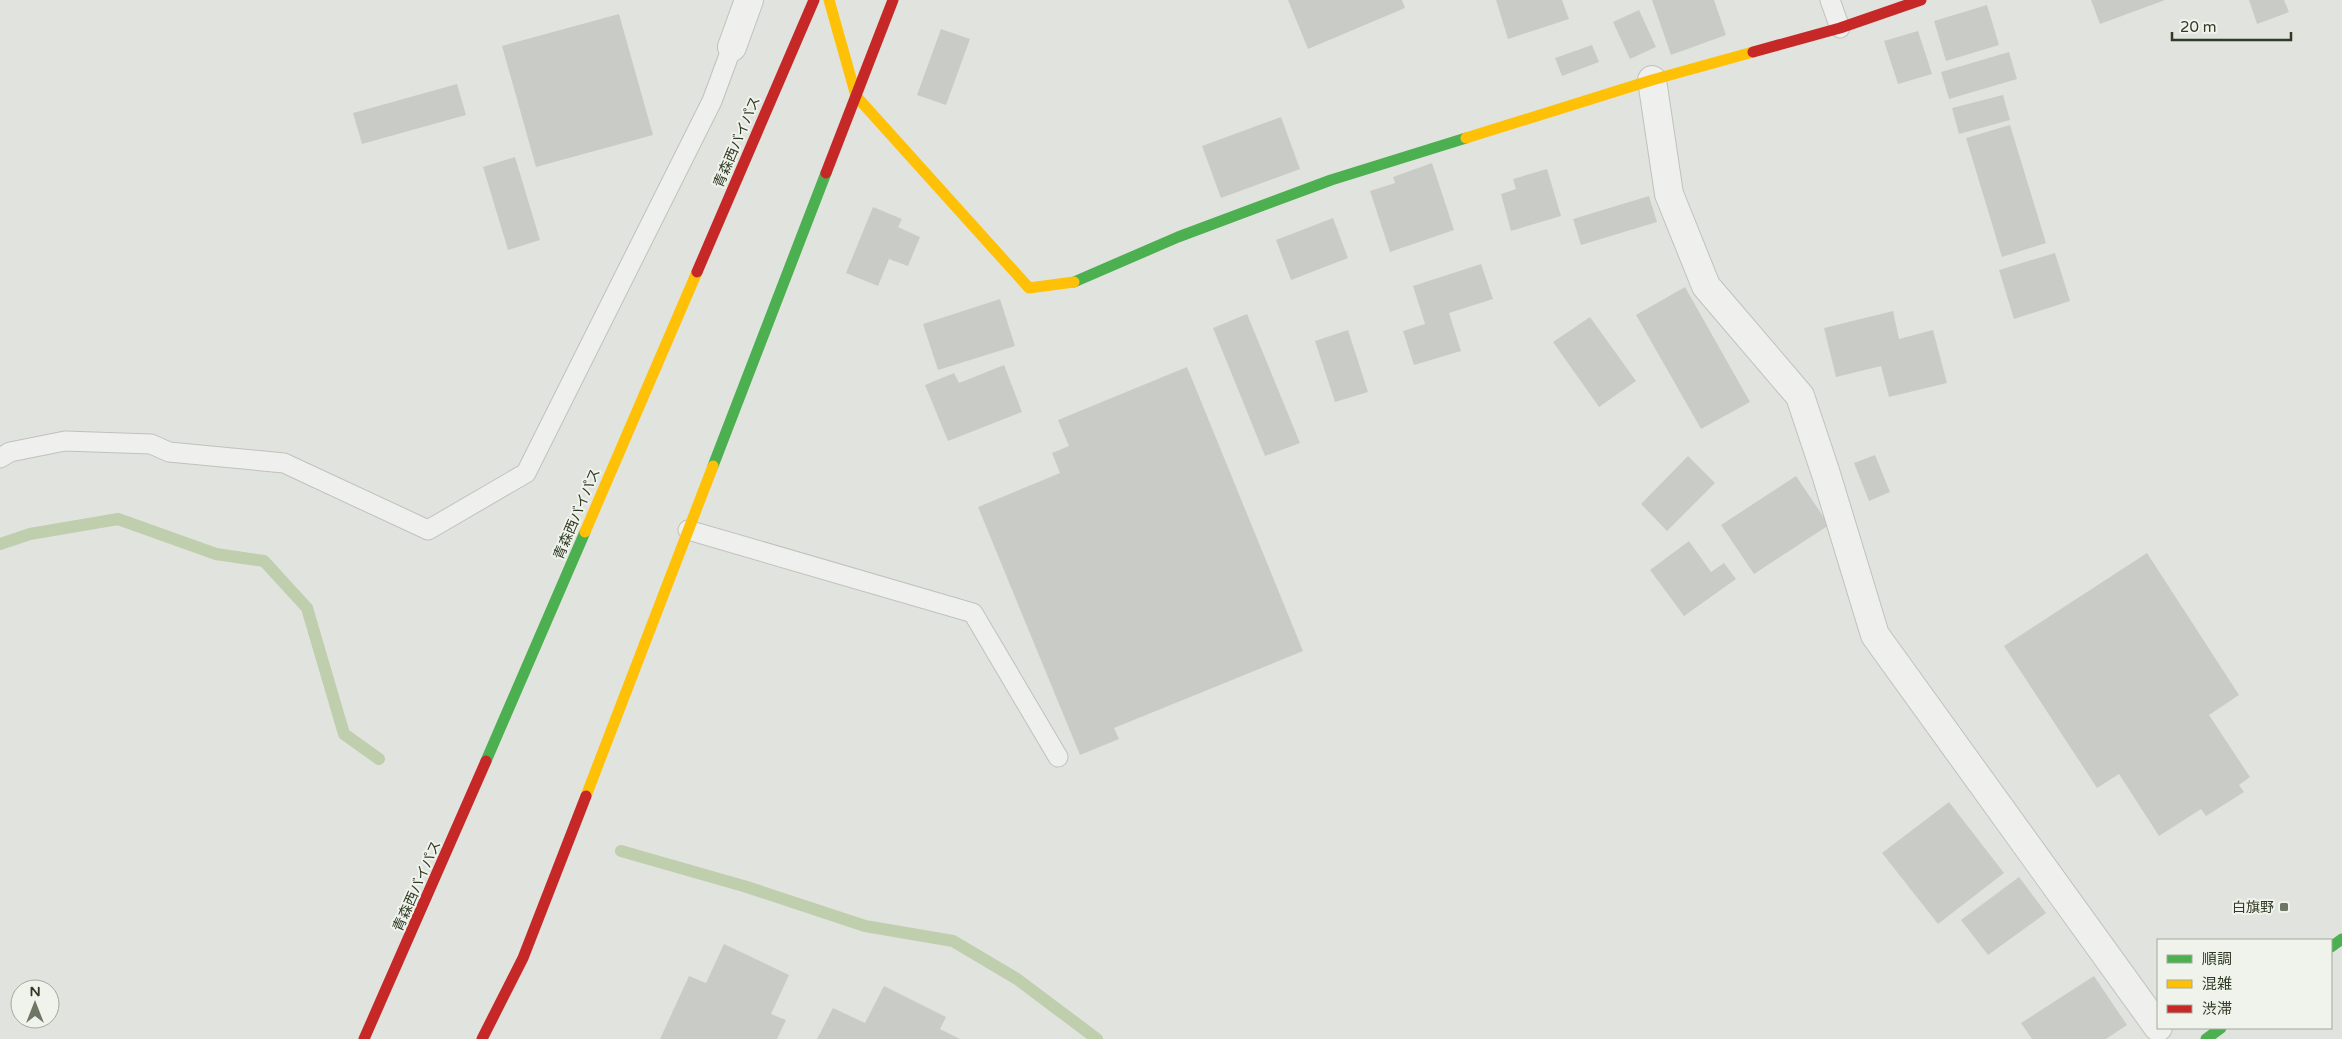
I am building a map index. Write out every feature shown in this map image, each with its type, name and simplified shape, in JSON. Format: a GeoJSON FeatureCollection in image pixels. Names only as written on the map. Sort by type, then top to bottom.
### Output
{"type":"FeatureCollection","features":[{"type":"Feature","properties":{"kind":"main road","name":"青森西バイパス"},"geometry":{"type":"LineString","coordinates":[[364,1039],[421,913],[814,0]]}},
{"type":"Feature","properties":{"kind":"main road"},"geometry":{"type":"LineString","coordinates":[[829,0],[856,96],[1029,288],[1074,282],[1178,237],[1331,180],[1652,80],[1840,28],[1921,0]]}},
{"type":"Feature","properties":{"kind":"main road"},"geometry":{"type":"LineString","coordinates":[[482,1039],[523,958],[893,0]]}},
{"type":"Feature","properties":{"kind":"main road"},"geometry":{"type":"LineString","coordinates":[[2206,1039],[2220,1029]]}},
{"type":"Feature","properties":{"kind":"street"},"geometry":{"type":"LineString","coordinates":[[732,47],[749,0]]}},
{"type":"Feature","properties":{"kind":"street"},"geometry":{"type":"LineString","coordinates":[[1652,80],[1669,194],[1673,204],[1706,286],[1800,396],[1875,635],[2157,1027]]}},
{"type":"Feature","properties":{"kind":"street"},"geometry":{"type":"LineString","coordinates":[[2159,1029],[2167,1039]]}},
{"type":"Feature","properties":{"kind":"lane"},"geometry":{"type":"LineString","coordinates":[[1830,0],[1840,28]]}},
{"type":"Feature","properties":{"kind":"lane"},"geometry":{"type":"LineString","coordinates":[[0,458],[10,452],[66,441],[151,444],[169,452],[284,463],[428,530],[526,473],[712,101],[732,47]]}},
{"type":"Feature","properties":{"kind":"lane"},"geometry":{"type":"LineString","coordinates":[[688,530],[973,613],[1058,758]]}},
{"type":"Feature","properties":{"kind":"building"},"geometry":{"type":"Polygon","coordinates":[[[1288,0],[1402,0],[1405,8],[1308,49],[1288,0]]]}},
{"type":"Feature","properties":{"kind":"building"},"geometry":{"type":"Polygon","coordinates":[[[1496,0],[1562,0],[1569,19],[1508,39],[1496,0]]]}},
{"type":"Feature","properties":{"kind":"building"},"geometry":{"type":"Polygon","coordinates":[[[1652,0],[1714,0],[1726,35],[1671,55],[1652,0]]]}},
{"type":"Feature","properties":{"kind":"building"},"geometry":{"type":"Polygon","coordinates":[[[2091,0],[2165,0],[2100,24],[2091,0]]]}},
{"type":"Feature","properties":{"kind":"building"},"geometry":{"type":"Polygon","coordinates":[[[2249,0],[2284,0],[2289,12],[2257,24],[2249,0]]]}},
{"type":"Feature","properties":{"kind":"building"},"geometry":{"type":"Polygon","coordinates":[[[1987,5],[1999,45],[1946,61],[1934,21],[1987,5]]]}},
{"type":"Feature","properties":{"kind":"building"},"geometry":{"type":"Polygon","coordinates":[[[1639,10],[1656,47],[1630,59],[1613,22],[1639,10]]]}},
{"type":"Feature","properties":{"kind":"building"},"geometry":{"type":"Polygon","coordinates":[[[619,14],[653,135],[536,167],[502,46],[619,14]]]}},
{"type":"Feature","properties":{"kind":"building"},"geometry":{"type":"Polygon","coordinates":[[[941,29],[970,39],[946,105],[917,95],[941,29]]]}},
{"type":"Feature","properties":{"kind":"building"},"geometry":{"type":"Polygon","coordinates":[[[1918,31],[1932,74],[1898,84],[1884,41],[1918,31]]]}},
{"type":"Feature","properties":{"kind":"building"},"geometry":{"type":"Polygon","coordinates":[[[1592,45],[1599,62],[1562,76],[1555,58],[1592,45]]]}},
{"type":"Feature","properties":{"kind":"building"},"geometry":{"type":"Polygon","coordinates":[[[2009,52],[2017,79],[1949,99],[1941,72],[2009,52]]]}},
{"type":"Feature","properties":{"kind":"building"},"geometry":{"type":"Polygon","coordinates":[[[457,84],[466,115],[362,144],[353,113],[457,84]]]}},
{"type":"Feature","properties":{"kind":"building"},"geometry":{"type":"Polygon","coordinates":[[[2003,95],[2010,120],[1959,134],[1952,108],[2003,95]]]}},
{"type":"Feature","properties":{"kind":"building"},"geometry":{"type":"Polygon","coordinates":[[[1281,117],[1300,169],[1221,198],[1202,146],[1281,117]]]}},
{"type":"Feature","properties":{"kind":"building"},"geometry":{"type":"Polygon","coordinates":[[[2010,125],[2046,243],[2002,257],[1966,138],[2010,125]]]}},
{"type":"Feature","properties":{"kind":"building"},"geometry":{"type":"Polygon","coordinates":[[[515,157],[540,240],[508,250],[483,167],[515,157]]]}},
{"type":"Feature","properties":{"kind":"building"},"geometry":{"type":"Polygon","coordinates":[[[1432,163],[1454,230],[1390,252],[1370,191],[1395,183],[1393,177],[1432,163]]]}},
{"type":"Feature","properties":{"kind":"building"},"geometry":{"type":"Polygon","coordinates":[[[1547,169],[1561,216],[1511,231],[1501,194],[1516,189],[1513,179],[1547,169]]]}},
{"type":"Feature","properties":{"kind":"building"},"geometry":{"type":"Polygon","coordinates":[[[1649,196],[1657,222],[1581,245],[1573,219],[1649,196]]]}},
{"type":"Feature","properties":{"kind":"building"},"geometry":{"type":"Polygon","coordinates":[[[873,207],[902,219],[898,227],[920,237],[908,266],[889,259],[878,286],[846,273],[873,207]]]}},
{"type":"Feature","properties":{"kind":"building"},"geometry":{"type":"Polygon","coordinates":[[[1333,218],[1348,258],[1291,280],[1276,240],[1333,218]]]}},
{"type":"Feature","properties":{"kind":"building"},"geometry":{"type":"Polygon","coordinates":[[[2055,253],[2070,301],[2014,319],[1999,270],[2055,253]]]}},
{"type":"Feature","properties":{"kind":"building"},"geometry":{"type":"Polygon","coordinates":[[[1481,264],[1493,299],[1449,313],[1461,351],[1414,365],[1403,331],[1425,324],[1413,286],[1481,264]]]}},
{"type":"Feature","properties":{"kind":"building"},"geometry":{"type":"Polygon","coordinates":[[[1685,287],[1750,402],[1701,429],[1636,315],[1685,287]]]}},
{"type":"Feature","properties":{"kind":"building"},"geometry":{"type":"Polygon","coordinates":[[[1000,299],[1015,346],[938,370],[923,324],[1000,299]]]}},
{"type":"Feature","properties":{"kind":"building"},"geometry":{"type":"Polygon","coordinates":[[[1893,311],[1899,339],[1933,330],[1947,383],[1889,397],[1881,366],[1836,377],[1824,328],[1893,311]]]}},
{"type":"Feature","properties":{"kind":"building"},"geometry":{"type":"Polygon","coordinates":[[[1247,314],[1300,443],[1265,456],[1213,328],[1247,314]]]}},
{"type":"Feature","properties":{"kind":"building"},"geometry":{"type":"Polygon","coordinates":[[[1590,317],[1636,381],[1599,407],[1553,342],[1590,317]]]}},
{"type":"Feature","properties":{"kind":"building"},"geometry":{"type":"Polygon","coordinates":[[[1348,330],[1368,392],[1335,402],[1315,341],[1348,330]]]}},
{"type":"Feature","properties":{"kind":"building"},"geometry":{"type":"Polygon","coordinates":[[[1004,365],[1022,412],[948,441],[925,385],[954,373],[959,383],[1004,365]]]}},
{"type":"Feature","properties":{"kind":"building"},"geometry":{"type":"Polygon","coordinates":[[[1187,367],[1303,651],[1114,728],[1119,739],[1080,755],[978,507],[1060,473],[1052,453],[1069,446],[1058,420],[1187,367]]]}},
{"type":"Feature","properties":{"kind":"building"},"geometry":{"type":"Polygon","coordinates":[[[1875,455],[1890,492],[1869,501],[1854,463],[1875,455]]]}},
{"type":"Feature","properties":{"kind":"building"},"geometry":{"type":"Polygon","coordinates":[[[1688,456],[1715,483],[1667,531],[1641,504],[1688,456]]]}},
{"type":"Feature","properties":{"kind":"building"},"geometry":{"type":"Polygon","coordinates":[[[1796,476],[1829,525],[1754,574],[1721,525],[1796,476]]]}},
{"type":"Feature","properties":{"kind":"building"},"geometry":{"type":"Polygon","coordinates":[[[1689,541],[1711,572],[1724,563],[1736,579],[1684,616],[1650,570],[1689,541]]]}},
{"type":"Feature","properties":{"kind":"building"},"geometry":{"type":"Polygon","coordinates":[[[2147,553],[2239,695],[2209,715],[2250,777],[2239,785],[2244,792],[2206,816],[2201,809],[2159,836],[2119,774],[2097,788],[2004,646],[2147,553]]]}},
{"type":"Feature","properties":{"kind":"building"},"geometry":{"type":"Polygon","coordinates":[[[1949,802],[2004,873],[1938,924],[1882,853],[1949,802]]]}},
{"type":"Feature","properties":{"kind":"building"},"geometry":{"type":"Polygon","coordinates":[[[2019,877],[2046,913],[1988,955],[1961,920],[2019,877]]]}},
{"type":"Feature","properties":{"kind":"building"},"geometry":{"type":"Polygon","coordinates":[[[724,944],[789,975],[771,1014],[786,1020],[777,1039],[660,1039],[689,976],[706,983],[724,944]]]}},
{"type":"Feature","properties":{"kind":"building"},"geometry":{"type":"Polygon","coordinates":[[[2094,976],[2127,1025],[2106,1039],[2032,1039],[2021,1023],[2094,976]]]}},
{"type":"Feature","properties":{"kind":"building"},"geometry":{"type":"Polygon","coordinates":[[[884,986],[946,1017],[940,1029],[960,1039],[817,1039],[833,1008],[865,1023],[884,986]]]}},
{"type":"Feature","properties":{"kind":"waterway"},"geometry":{"type":"LineString","coordinates":[[0,544],[30,534],[118,519],[216,554],[264,561],[307,608],[344,734],[379,759]]}},
{"type":"Feature","properties":{"kind":"waterway"},"geometry":{"type":"LineString","coordinates":[[621,851],[747,887],[865,926],[953,941],[1017,979],[1097,1039]]}},
{"type":"Feature","properties":{"kind":"traffic: fast"},"geometry":{"type":"LineString","coordinates":[[1074,282],[1178,237],[1331,180],[1466,138]]}},
{"type":"Feature","properties":{"kind":"traffic: fast"},"geometry":{"type":"LineString","coordinates":[[713,466],[826,173]]}},
{"type":"Feature","properties":{"kind":"traffic: fast"},"geometry":{"type":"LineString","coordinates":[[486,761],[585,532]]}},
{"type":"Feature","properties":{"kind":"traffic: fast"},"geometry":{"type":"LineString","coordinates":[[2332,946],[2342,939]]}},
{"type":"Feature","properties":{"kind":"traffic: fast"},"geometry":{"type":"LineString","coordinates":[[2206,1039],[2220,1029]]}},
{"type":"Feature","properties":{"kind":"traffic: slow"},"geometry":{"type":"LineString","coordinates":[[829,0],[856,96],[1029,288],[1074,282]]}},
{"type":"Feature","properties":{"kind":"traffic: slow"},"geometry":{"type":"LineString","coordinates":[[1466,138],[1652,80],[1753,52]]}},
{"type":"Feature","properties":{"kind":"traffic: slow"},"geometry":{"type":"LineString","coordinates":[[585,532],[697,272]]}},
{"type":"Feature","properties":{"kind":"traffic: slow"},"geometry":{"type":"LineString","coordinates":[[586,796],[713,466]]}},
{"type":"Feature","properties":{"kind":"traffic: jam"},"geometry":{"type":"LineString","coordinates":[[697,272],[814,0]]}},
{"type":"Feature","properties":{"kind":"traffic: jam"},"geometry":{"type":"LineString","coordinates":[[826,173],[893,0]]}},
{"type":"Feature","properties":{"kind":"traffic: jam"},"geometry":{"type":"LineString","coordinates":[[1753,52],[1840,28],[1921,0]]}},
{"type":"Feature","properties":{"kind":"traffic: jam"},"geometry":{"type":"LineString","coordinates":[[364,1039],[486,761]]}},
{"type":"Feature","properties":{"kind":"traffic: jam"},"geometry":{"type":"LineString","coordinates":[[482,1039],[523,958],[586,796]]}},
{"type":"Feature","properties":{"kind":"place","name":"白旗野"},"geometry":{"type":"Point","coordinates":[2284,907]}}]}
